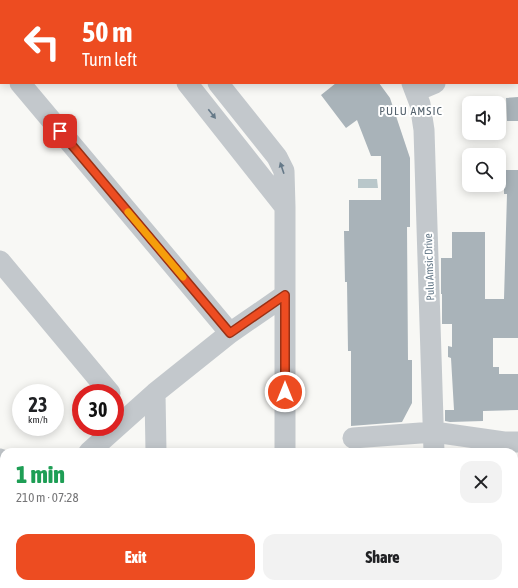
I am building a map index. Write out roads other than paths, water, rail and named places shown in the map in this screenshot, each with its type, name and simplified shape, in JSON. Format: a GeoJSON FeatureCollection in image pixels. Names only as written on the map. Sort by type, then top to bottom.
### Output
{"type":"FeatureCollection","features":[{"type":"Feature","properties":{"kind":"street"},"geometry":{"type":"LineString","coordinates":[[21,84],[230,333]]}},
{"type":"Feature","properties":{"kind":"street"},"geometry":{"type":"LineString","coordinates":[[188,84],[285,207]]}},
{"type":"Feature","properties":{"kind":"street"},"geometry":{"type":"LineString","coordinates":[[219,84],[277,157],[284,171],[285,448]]}},
{"type":"Feature","properties":{"kind":"street"},"geometry":{"type":"LineString","coordinates":[[414,87],[430,84]]}},
{"type":"Feature","properties":{"kind":"street","name":"Pulu Amsic Drive"},"geometry":{"type":"LineString","coordinates":[[414,87],[420,104],[424,130],[434,442]]}},
{"type":"Feature","properties":{"kind":"street"},"geometry":{"type":"LineString","coordinates":[[0,261],[102,384]]}},
{"type":"Feature","properties":{"kind":"street"},"geometry":{"type":"LineString","coordinates":[[94,448],[156,393],[230,333],[285,295]]}},
{"type":"Feature","properties":{"kind":"street"},"geometry":{"type":"LineString","coordinates":[[156,393],[156,448]]}},
{"type":"Feature","properties":{"kind":"street"},"geometry":{"type":"LineString","coordinates":[[124,409],[130,416]]}},
{"type":"Feature","properties":{"kind":"street"},"geometry":{"type":"LineString","coordinates":[[353,438],[434,442],[518,442]]}},
{"type":"Feature","properties":{"kind":"district","name":"PULU AMSIC"},"geometry":{"type":"Point","coordinates":[411,111]}}]}
